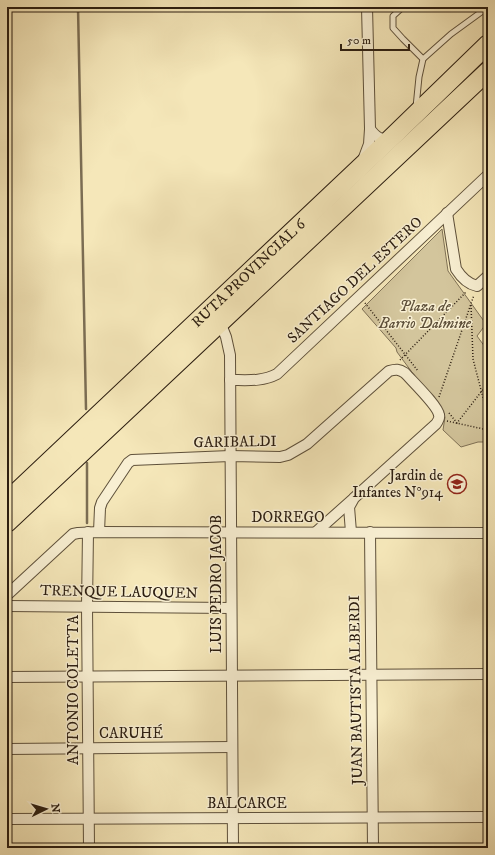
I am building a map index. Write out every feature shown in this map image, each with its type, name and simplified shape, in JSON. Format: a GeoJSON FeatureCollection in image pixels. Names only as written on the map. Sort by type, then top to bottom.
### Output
{"type":"FeatureCollection","features":[{"type":"Feature","properties":{"kind":"highway","name":"RUTA PROVINCIAL 6"},"geometry":{"type":"LineString","coordinates":[[7,500],[389,140],[488,44]]}},
{"type":"Feature","properties":{"kind":"highway","name":"RUTA PROVINCIAL 6"},"geometry":{"type":"LineString","coordinates":[[7,522],[488,71]]}},
{"type":"Feature","properties":{"kind":"street"},"geometry":{"type":"LineString","coordinates":[[361,166],[369,144],[370,129],[367,7]]}},
{"type":"Feature","properties":{"kind":"street"},"geometry":{"type":"LineString","coordinates":[[370,129],[375,136],[380,139],[389,140]]}},
{"type":"Feature","properties":{"kind":"street","name":"SANTIAGO DEL ESTERO"},"geometry":{"type":"LineString","coordinates":[[230,380],[262,379],[277,374],[359,295],[488,175]]}},
{"type":"Feature","properties":{"kind":"street"},"geometry":{"type":"LineString","coordinates":[[447,213],[456,269],[461,277],[475,285],[488,276]]}},
{"type":"Feature","properties":{"kind":"street","name":"LUIS PEDRO JACOB"},"geometry":{"type":"LineString","coordinates":[[220,322],[226,337],[230,355],[233,848]]}},
{"type":"Feature","properties":{"kind":"street"},"geometry":{"type":"LineString","coordinates":[[316,532],[438,421],[439,414],[435,407],[405,373],[396,369],[389,371]]}},
{"type":"Feature","properties":{"kind":"street","name":"GARIBALDI"},"geometry":{"type":"LineString","coordinates":[[99,532],[100,508],[102,502],[128,463],[132,460],[230,456],[280,457],[288,455],[307,444],[389,371]]}},
{"type":"Feature","properties":{"kind":"street"},"geometry":{"type":"LineString","coordinates":[[351,532],[349,507],[354,498]]}},
{"type":"Feature","properties":{"kind":"street","name":"DORREGO"},"geometry":{"type":"LineString","coordinates":[[88,532],[488,532]]}},
{"type":"Feature","properties":{"kind":"street","name":"TRENQUE LAUQUEN"},"geometry":{"type":"LineString","coordinates":[[7,594],[73,534],[88,532]]}},
{"type":"Feature","properties":{"kind":"street","name":"ANTONIO COLETTA"},"geometry":{"type":"LineString","coordinates":[[88,532],[87,606],[89,848]]}},
{"type":"Feature","properties":{"kind":"street","name":"JUAN BAUTISTA ALBERDI"},"geometry":{"type":"LineString","coordinates":[[370,532],[373,848]]}},
{"type":"Feature","properties":{"kind":"street","name":"TRENQUE LAUQUEN"},"geometry":{"type":"LineString","coordinates":[[7,606],[231,608]]}},
{"type":"Feature","properties":{"kind":"street"},"geometry":{"type":"LineString","coordinates":[[7,676],[488,674]]}},
{"type":"Feature","properties":{"kind":"street","name":"CARUHÉ"},"geometry":{"type":"LineString","coordinates":[[7,749],[232,747]]}},
{"type":"Feature","properties":{"kind":"street","name":"BALCARCE"},"geometry":{"type":"LineString","coordinates":[[7,819],[488,817]]}},
{"type":"Feature","properties":{"kind":"lane"},"geometry":{"type":"LineString","coordinates":[[403,7],[393,16],[393,28],[423,59]]}},
{"type":"Feature","properties":{"kind":"lane"},"geometry":{"type":"LineString","coordinates":[[415,114],[419,77],[423,59],[451,34],[484,10],[488,9]]}},
{"type":"Feature","properties":{"kind":"path"},"geometry":{"type":"LineString","coordinates":[[435,407],[471,303],[475,285]]}},
{"type":"Feature","properties":{"kind":"path"},"geometry":{"type":"LineString","coordinates":[[389,371],[475,285]]}},
{"type":"Feature","properties":{"kind":"path"},"geometry":{"type":"LineString","coordinates":[[359,295],[419,374]]}},
{"type":"Feature","properties":{"kind":"path"},"geometry":{"type":"LineString","coordinates":[[471,303],[473,359],[488,417]]}},
{"type":"Feature","properties":{"kind":"path"},"geometry":{"type":"LineString","coordinates":[[457,423],[488,383]]}},
{"type":"Feature","properties":{"kind":"path"},"geometry":{"type":"LineString","coordinates":[[438,421],[457,423],[488,430]]}},
{"type":"Feature","properties":{"kind":"green space","name":"Plaza de Barrio Dalmine"},"geometry":{"type":"Polygon","coordinates":[[[442,229],[448,271],[486,324],[477,336],[488,351],[488,377],[485,383],[488,395],[488,442],[478,442],[461,447],[443,430],[445,417],[397,352],[396,348],[362,309],[442,229]]]}},
{"type":"Feature","properties":{"kind":"waterway"},"geometry":{"type":"LineString","coordinates":[[78,7],[86,409]]}},
{"type":"Feature","properties":{"kind":"waterway"},"geometry":{"type":"LineString","coordinates":[[87,463],[87,523]]}},
{"type":"Feature","properties":{"kind":"place","name":"Jardin de Infantes N°914"},"geometry":{"type":"Point","coordinates":[457,484]}}]}
